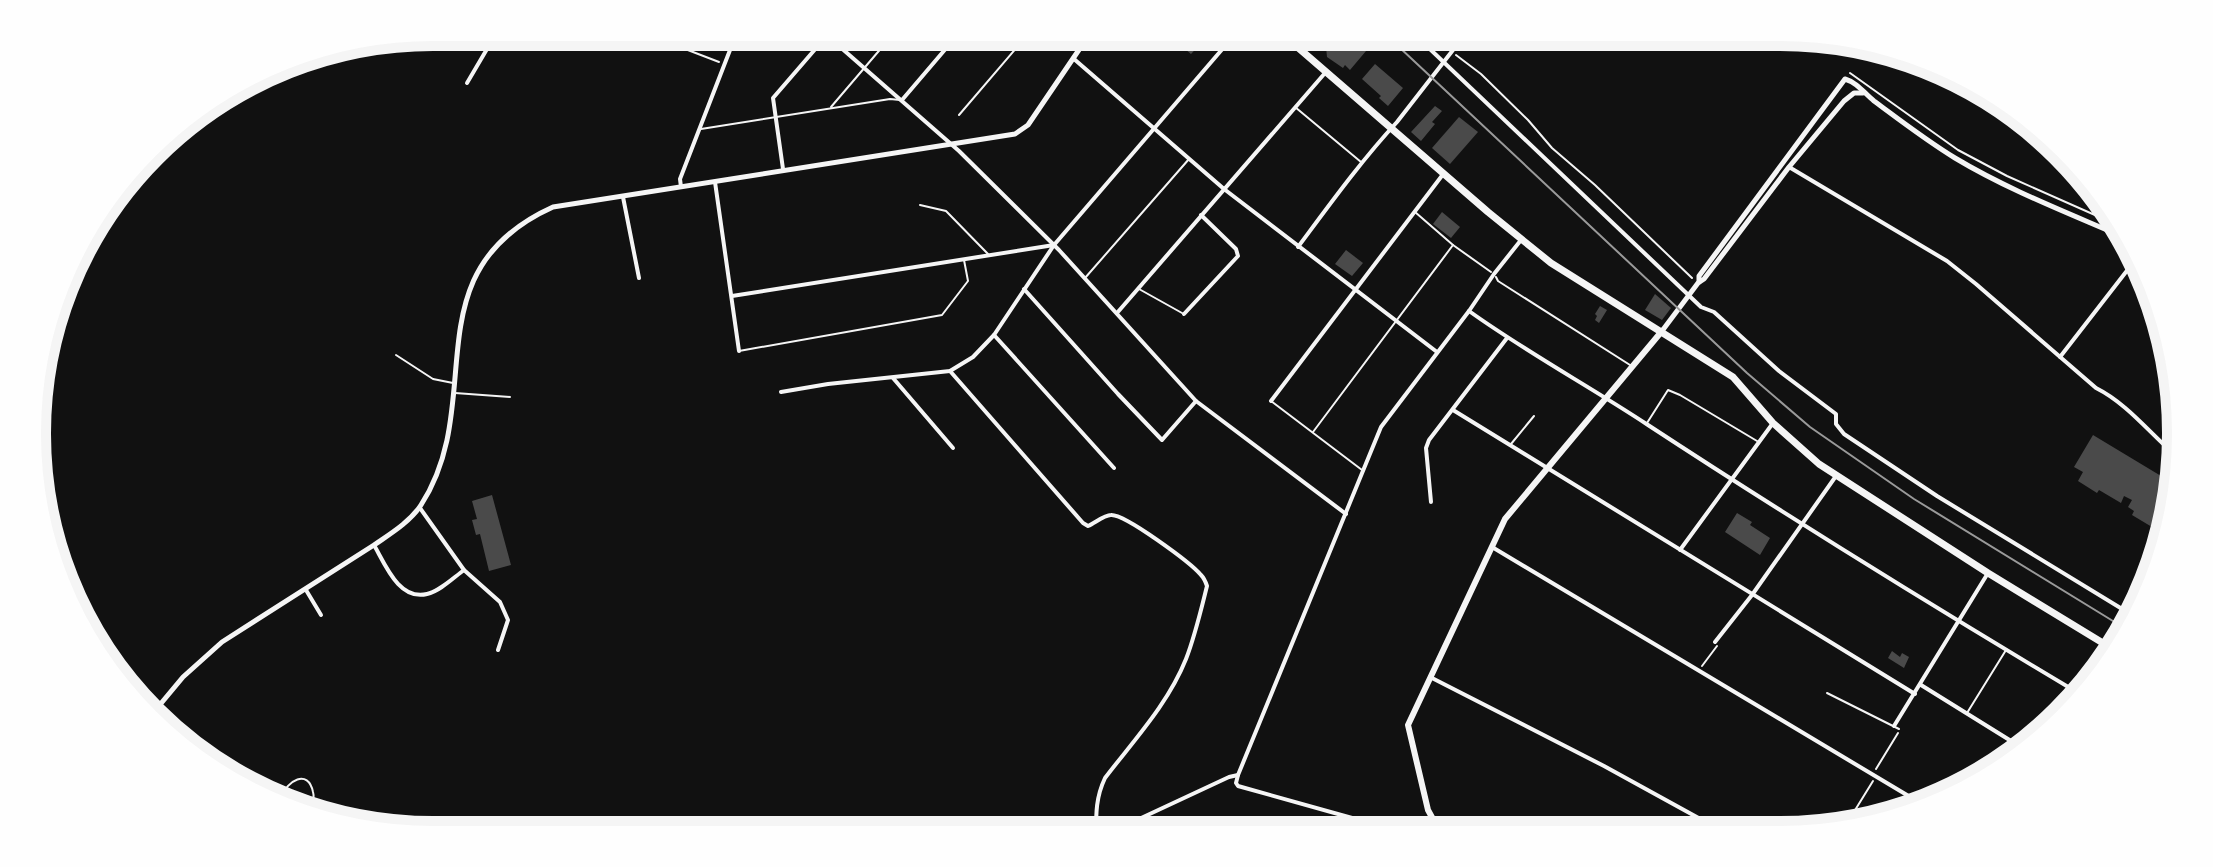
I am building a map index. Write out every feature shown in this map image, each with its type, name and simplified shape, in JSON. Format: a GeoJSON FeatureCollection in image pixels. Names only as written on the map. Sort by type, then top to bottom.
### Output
{"type":"FeatureCollection","features":[{"type":"Feature","properties":{"kind":"main road"},"geometry":{"type":"LineString","coordinates":[[1297,46],[1521,240],[1565,273],[1724,370],[1743,385],[1773,423],[1802,451],[1988,573],[2105,644]]}},
{"type":"Feature","properties":{"kind":"main road"},"geometry":{"type":"LineString","coordinates":[[1434,821],[1428,810],[1408,725],[1430,677],[1505,519],[1662,331]]}},
{"type":"Feature","properties":{"kind":"street"},"geometry":{"type":"LineString","coordinates":[[467,83],[489,46]]}},
{"type":"Feature","properties":{"kind":"street"},"geometry":{"type":"LineString","coordinates":[[681,187],[680,179],[732,46]]}},
{"type":"Feature","properties":{"kind":"street"},"geometry":{"type":"LineString","coordinates":[[783,169],[773,98],[816,46]]}},
{"type":"Feature","properties":{"kind":"street"},"geometry":{"type":"LineString","coordinates":[[841,46],[952,144],[1054,245],[1196,401],[1346,514]]}},
{"type":"Feature","properties":{"kind":"street"},"geometry":{"type":"LineString","coordinates":[[902,100],[948,46]]}},
{"type":"Feature","properties":{"kind":"street"},"geometry":{"type":"LineString","coordinates":[[158,707],[183,677],[222,642],[374,545],[420,508],[440,469],[449,434],[463,309],[473,278],[513,230],[553,207],[1015,134],[1023,130],[1082,46]]}},
{"type":"Feature","properties":{"kind":"street"},"geometry":{"type":"LineString","coordinates":[[781,392],[950,371],[973,357],[994,335],[1054,245],[1225,46]]}},
{"type":"Feature","properties":{"kind":"street"},"geometry":{"type":"LineString","coordinates":[[1426,46],[1701,307],[1714,312],[1779,371],[1836,414],[1836,424],[1844,434],[1937,496],[2124,610]]}},
{"type":"Feature","properties":{"kind":"street"},"geometry":{"type":"LineString","coordinates":[[1298,247],[1456,46]]}},
{"type":"Feature","properties":{"kind":"street"},"geometry":{"type":"LineString","coordinates":[[1074,59],[1224,189],[1437,352]]}},
{"type":"Feature","properties":{"kind":"street"},"geometry":{"type":"LineString","coordinates":[[1117,313],[1326,71]]}},
{"type":"Feature","properties":{"kind":"street"},"geometry":{"type":"LineString","coordinates":[[1787,165],[1841,84],[1845,79],[1850,80],[1952,157],[1990,178],[2110,231]]}},
{"type":"Feature","properties":{"kind":"street"},"geometry":{"type":"LineString","coordinates":[[1662,331],[1699,282],[1699,276],[1787,165],[1844,101],[1854,93],[1864,93]]}},
{"type":"Feature","properties":{"kind":"street"},"geometry":{"type":"LineString","coordinates":[[1787,165],[1947,261],[2166,447]]}},
{"type":"Feature","properties":{"kind":"street"},"geometry":{"type":"LineString","coordinates":[[1271,401],[1444,173]]}},
{"type":"Feature","properties":{"kind":"street"},"geometry":{"type":"LineString","coordinates":[[715,182],[739,351]]}},
{"type":"Feature","properties":{"kind":"street"},"geometry":{"type":"LineString","coordinates":[[623,197],[639,278]]}},
{"type":"Feature","properties":{"kind":"street"},"geometry":{"type":"LineString","coordinates":[[1184,314],[1238,256],[1236,249],[1201,215]]}},
{"type":"Feature","properties":{"kind":"street"},"geometry":{"type":"LineString","coordinates":[[1363,821],[1238,786],[1238,775],[1381,427],[1521,240]]}},
{"type":"Feature","properties":{"kind":"street"},"geometry":{"type":"LineString","coordinates":[[732,296],[1054,245]]}},
{"type":"Feature","properties":{"kind":"street"},"geometry":{"type":"LineString","coordinates":[[2060,357],[2130,267]]}},
{"type":"Feature","properties":{"kind":"street"},"geometry":{"type":"LineString","coordinates":[[1024,289],[1162,440],[1196,401]]}},
{"type":"Feature","properties":{"kind":"street"},"geometry":{"type":"LineString","coordinates":[[1469,311],[1800,525],[2071,689]]}},
{"type":"Feature","properties":{"kind":"street"},"geometry":{"type":"LineString","coordinates":[[994,335],[1114,468]]}},
{"type":"Feature","properties":{"kind":"street"},"geometry":{"type":"LineString","coordinates":[[1431,502],[1426,448],[1429,440],[1507,338]]}},
{"type":"Feature","properties":{"kind":"street"},"geometry":{"type":"LineString","coordinates":[[950,371],[1083,523],[1088,526],[1107,515],[1127,520],[1203,576],[1207,586],[1187,658],[1160,708],[1105,778],[1096,801],[1096,821]]}},
{"type":"Feature","properties":{"kind":"street"},"geometry":{"type":"LineString","coordinates":[[893,378],[953,448]]}},
{"type":"Feature","properties":{"kind":"street"},"geometry":{"type":"LineString","coordinates":[[1453,410],[1915,694]]}},
{"type":"Feature","properties":{"kind":"street"},"geometry":{"type":"LineString","coordinates":[[1680,550],[1773,423]]}},
{"type":"Feature","properties":{"kind":"street"},"geometry":{"type":"LineString","coordinates":[[1715,642],[1836,476]]}},
{"type":"Feature","properties":{"kind":"street"},"geometry":{"type":"LineString","coordinates":[[420,508],[464,570],[500,602],[508,620],[498,650]]}},
{"type":"Feature","properties":{"kind":"street"},"geometry":{"type":"LineString","coordinates":[[374,545],[397,583],[416,594],[426,595],[435,591],[464,570]]}},
{"type":"Feature","properties":{"kind":"street"},"geometry":{"type":"LineString","coordinates":[[1492,547],[1911,798]]}},
{"type":"Feature","properties":{"kind":"street"},"geometry":{"type":"LineString","coordinates":[[1897,729],[1920,684],[1988,573]]}},
{"type":"Feature","properties":{"kind":"street"},"geometry":{"type":"LineString","coordinates":[[306,590],[321,615]]}},
{"type":"Feature","properties":{"kind":"street"},"geometry":{"type":"LineString","coordinates":[[1430,677],[1704,821]]}},
{"type":"Feature","properties":{"kind":"street"},"geometry":{"type":"LineString","coordinates":[[1920,684],[2013,742]]}},
{"type":"Feature","properties":{"kind":"street"},"geometry":{"type":"LineString","coordinates":[[1135,821],[1238,775]]}},
{"type":"Feature","properties":{"kind":"lane"},"geometry":{"type":"LineString","coordinates":[[830,108],[883,46]]}},
{"type":"Feature","properties":{"kind":"lane"},"geometry":{"type":"LineString","coordinates":[[959,115],[1018,46]]}},
{"type":"Feature","properties":{"kind":"lane"},"geometry":{"type":"LineString","coordinates":[[700,129],[890,99],[902,100]]}},
{"type":"Feature","properties":{"kind":"lane"},"geometry":{"type":"LineString","coordinates":[[1294,106],[1362,162]]}},
{"type":"Feature","properties":{"kind":"lane"},"geometry":{"type":"LineString","coordinates":[[1085,279],[1189,158]]}},
{"type":"Feature","properties":{"kind":"lane"},"geometry":{"type":"LineString","coordinates":[[920,205],[946,211],[989,254]]}},
{"type":"Feature","properties":{"kind":"lane"},"geometry":{"type":"LineString","coordinates":[[1414,211],[1453,245],[1494,274],[1498,281],[1633,367]]}},
{"type":"Feature","properties":{"kind":"lane"},"geometry":{"type":"LineString","coordinates":[[1313,432],[1453,245]]}},
{"type":"Feature","properties":{"kind":"lane"},"geometry":{"type":"LineString","coordinates":[[739,351],[942,315],[968,281],[964,259]]}},
{"type":"Feature","properties":{"kind":"lane"},"geometry":{"type":"LineString","coordinates":[[1138,289],[1184,314]]}},
{"type":"Feature","properties":{"kind":"lane"},"geometry":{"type":"LineString","coordinates":[[396,355],[433,379],[454,383]]}},
{"type":"Feature","properties":{"kind":"lane"},"geometry":{"type":"LineString","coordinates":[[1646,424],[1668,390],[1758,441]]}},
{"type":"Feature","properties":{"kind":"lane"},"geometry":{"type":"LineString","coordinates":[[454,392],[510,397]]}},
{"type":"Feature","properties":{"kind":"lane"},"geometry":{"type":"LineString","coordinates":[[1271,401],[1363,471]]}},
{"type":"Feature","properties":{"kind":"lane"},"geometry":{"type":"LineString","coordinates":[[1510,445],[1534,416]]}},
{"type":"Feature","properties":{"kind":"lane"},"geometry":{"type":"LineString","coordinates":[[1966,714],[2006,650]]}},
{"type":"Feature","properties":{"kind":"lane"},"geometry":{"type":"LineString","coordinates":[[1827,693],[1897,729]]}},
{"type":"Feature","properties":{"kind":"lane"},"geometry":{"type":"LineString","coordinates":[[284,791],[288,783],[304,780],[309,783],[313,793],[312,801]]}},
{"type":"Feature","properties":{"kind":"path"},"geometry":{"type":"LineString","coordinates":[[677,46],[719,62]]}},
{"type":"Feature","properties":{"kind":"path"},"geometry":{"type":"LineString","coordinates":[[1456,55],[1481,74],[1552,148],[1690,275]]}},
{"type":"Feature","properties":{"kind":"path"},"geometry":{"type":"LineString","coordinates":[[1851,72],[1958,150],[2007,176],[2102,218]]}},
{"type":"Feature","properties":{"kind":"path"},"geometry":{"type":"LineString","coordinates":[[1875,771],[1897,729]]}},
{"type":"Feature","properties":{"kind":"path"},"geometry":{"type":"LineString","coordinates":[[1852,814],[1873,780]]}},
{"type":"Feature","properties":{"kind":"building"},"geometry":{"type":"Polygon","coordinates":[[[1179,46],[1199,46],[1191,54],[1179,46]]]}},
{"type":"Feature","properties":{"kind":"building"},"geometry":{"type":"Polygon","coordinates":[[[1365,46],[1366,51],[1350,70],[1327,57],[1326,47],[1365,46]]]}},
{"type":"Feature","properties":{"kind":"building"},"geometry":{"type":"Polygon","coordinates":[[[1375,64],[1403,88],[1388,106],[1362,79],[1375,64]]]}},
{"type":"Feature","properties":{"kind":"building"},"geometry":{"type":"Polygon","coordinates":[[[1435,106],[1442,111],[1421,141],[1411,132],[1435,106]]]}},
{"type":"Feature","properties":{"kind":"building"},"geometry":{"type":"Polygon","coordinates":[[[1459,117],[1478,132],[1450,164],[1432,148],[1459,117]]]}},
{"type":"Feature","properties":{"kind":"building"},"geometry":{"type":"Polygon","coordinates":[[[1442,212],[1460,227],[1451,238],[1433,224],[1442,212]]]}},
{"type":"Feature","properties":{"kind":"building"},"geometry":{"type":"Polygon","coordinates":[[[1346,250],[1363,263],[1352,276],[1335,264],[1346,250]]]}},
{"type":"Feature","properties":{"kind":"building"},"geometry":{"type":"Polygon","coordinates":[[[1655,294],[1671,308],[1662,320],[1645,310],[1655,294]]]}},
{"type":"Feature","properties":{"kind":"building"},"geometry":{"type":"Polygon","coordinates":[[[1600,306],[1607,310],[1599,323],[1595,320],[1595,314],[1600,306]]]}},
{"type":"Feature","properties":{"kind":"building"},"geometry":{"type":"Polygon","coordinates":[[[2093,435],[2164,478],[2155,529],[2132,515],[2134,511],[2128,507],[2132,500],[2124,496],[2121,503],[2099,490],[2097,493],[2078,481],[2083,472],[2074,467],[2093,435]]]}},
{"type":"Feature","properties":{"kind":"building"},"geometry":{"type":"Polygon","coordinates":[[[492,495],[511,565],[489,571],[480,534],[476,535],[472,520],[477,519],[472,501],[492,495]]]}},
{"type":"Feature","properties":{"kind":"building"},"geometry":{"type":"Polygon","coordinates":[[[1737,513],[1770,538],[1760,555],[1725,532],[1737,513]]]}},
{"type":"Feature","properties":{"kind":"building"},"geometry":{"type":"Polygon","coordinates":[[[1892,651],[1900,657],[1902,653],[1909,657],[1904,668],[1888,658],[1892,651]]]}},
{"type":"Feature","properties":{"kind":"railway"},"geometry":{"type":"LineString","coordinates":[[1398,46],[1747,373],[1810,427],[1914,499],[2117,623]]}}]}
